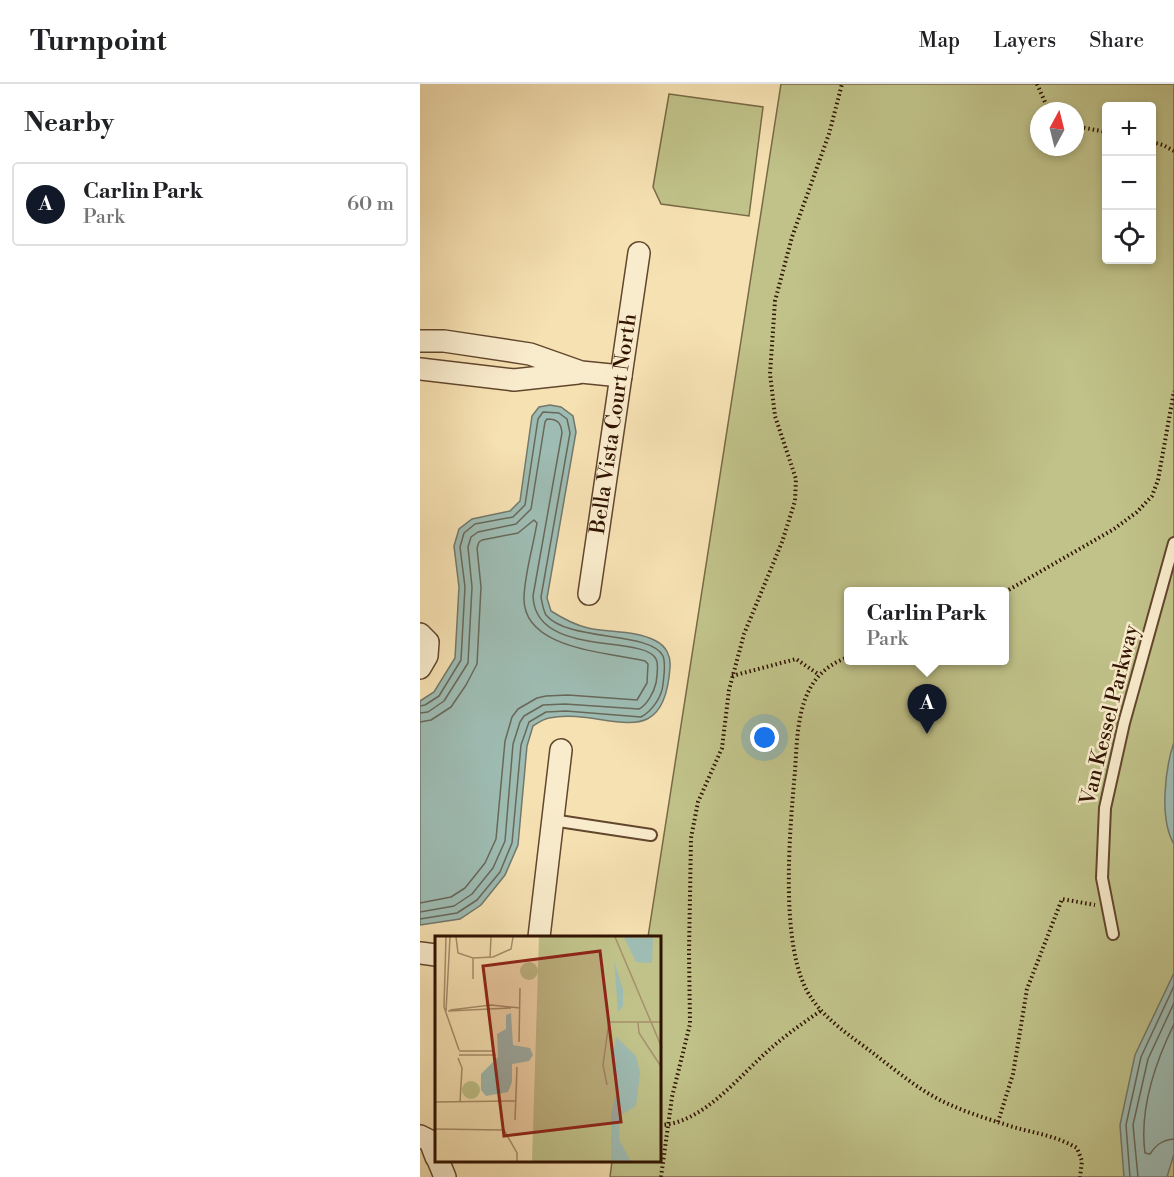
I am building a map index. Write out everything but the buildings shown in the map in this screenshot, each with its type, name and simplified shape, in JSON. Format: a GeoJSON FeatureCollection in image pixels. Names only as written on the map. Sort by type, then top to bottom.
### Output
{"type":"FeatureCollection","features":[{"type":"Feature","properties":{"kind":"street","name":"Bella Vista Court North"},"geometry":{"type":"LineString","coordinates":[[589,594],[639,253]]}},
{"type":"Feature","properties":{"kind":"street"},"geometry":{"type":"LineString","coordinates":[[420,341],[444,341],[530,354],[581,372]]}},
{"type":"Feature","properties":{"kind":"street"},"geometry":{"type":"LineString","coordinates":[[420,369],[514,380],[581,372],[621,376]]}},
{"type":"Feature","properties":{"kind":"street"},"geometry":{"type":"LineString","coordinates":[[420,634],[428,642],[427,656],[420,668]]}},
{"type":"Feature","properties":{"kind":"street"},"geometry":{"type":"LineString","coordinates":[[539,936],[561,750]]}},
{"type":"Feature","properties":{"kind":"street"},"geometry":{"type":"LineString","coordinates":[[420,953],[435,955]]}},
{"type":"Feature","properties":{"kind":"street"},"geometry":{"type":"LineString","coordinates":[[420,1136],[429,1141],[435,1154]]}},
{"type":"Feature","properties":{"kind":"street"},"geometry":{"type":"LineString","coordinates":[[438,1162],[445,1177]]}},
{"type":"Feature","properties":{"kind":"lane","name":"Van Kessel Parkway"},"geometry":{"type":"LineString","coordinates":[[1113,934],[1102,878],[1105,808],[1124,723],[1174,543]]}},
{"type":"Feature","properties":{"kind":"lane"},"geometry":{"type":"LineString","coordinates":[[552,820],[651,835]]}},
{"type":"Feature","properties":{"kind":"path"},"geometry":{"type":"LineString","coordinates":[[661,1177],[674,1086],[690,1024],[691,838],[698,802],[722,748],[732,676],[744,634],[782,542],[795,501],[796,479],[775,416],[770,374],[775,302],[792,237],[829,134],[842,84]]}},
{"type":"Feature","properties":{"kind":"path"},"geometry":{"type":"LineString","coordinates":[[1037,84],[1045,102]]}},
{"type":"Feature","properties":{"kind":"path"},"geometry":{"type":"LineString","coordinates":[[1084,128],[1102,131]]}},
{"type":"Feature","properties":{"kind":"path"},"geometry":{"type":"LineString","coordinates":[[1156,143],[1174,151]]}},
{"type":"Feature","properties":{"kind":"path"},"geometry":{"type":"LineString","coordinates":[[1009,589],[1114,528],[1137,512],[1152,496],[1158,480],[1174,391]]}},
{"type":"Feature","properties":{"kind":"path"},"geometry":{"type":"LineString","coordinates":[[732,676],[796,659],[818,674]]}},
{"type":"Feature","properties":{"kind":"path"},"geometry":{"type":"LineString","coordinates":[[844,659],[818,674],[807,694],[799,720],[793,794],[789,897],[794,956],[799,975],[812,1000],[842,1030],[905,1077],[944,1102],[998,1122],[1051,1135],[1077,1148],[1082,1161],[1080,1177]]}},
{"type":"Feature","properties":{"kind":"path"},"geometry":{"type":"LineString","coordinates":[[998,1122],[1013,1074],[1027,989],[1062,899],[1107,907]]}},
{"type":"Feature","properties":{"kind":"path"},"geometry":{"type":"LineString","coordinates":[[662,1125],[669,1125],[688,1117],[718,1099],[769,1050],[822,1010]]}},
{"type":"Feature","properties":{"kind":"green space"},"geometry":{"type":"Polygon","coordinates":[[[781,84],[1174,84],[1174,1177],[610,1177],[612,1162],[662,1162],[662,936],[648,936],[781,84]]]}},
{"type":"Feature","properties":{"kind":"green space"},"geometry":{"type":"Polygon","coordinates":[[[669,94],[763,107],[749,216],[661,204],[653,187],[669,94]]]}},
{"type":"Feature","properties":{"kind":"water"},"geometry":{"type":"Polygon","coordinates":[[[550,405],[561,407],[573,416],[576,432],[547,598],[551,611],[583,627],[640,635],[660,643],[669,655],[670,663],[665,695],[657,712],[644,720],[629,722],[570,716],[547,719],[533,726],[527,746],[518,845],[505,875],[481,905],[460,919],[420,925],[420,701],[434,692],[455,658],[459,587],[454,546],[459,529],[472,519],[510,511],[520,501],[532,416],[539,407],[550,405]]]}},
{"type":"Feature","properties":{"kind":"water"},"geometry":{"type":"Polygon","coordinates":[[[1174,742],[1174,844],[1166,821],[1165,794],[1168,766],[1174,742]]]}},
{"type":"Feature","properties":{"kind":"water"},"geometry":{"type":"Polygon","coordinates":[[[1174,973],[1174,1154],[1167,1177],[1124,1177],[1120,1125],[1135,1055],[1174,973]]]}},
{"type":"Feature","properties":{"kind":"place","name":"Carlin Park"},"geometry":{"type":"Point","coordinates":[927,734]}}]}
